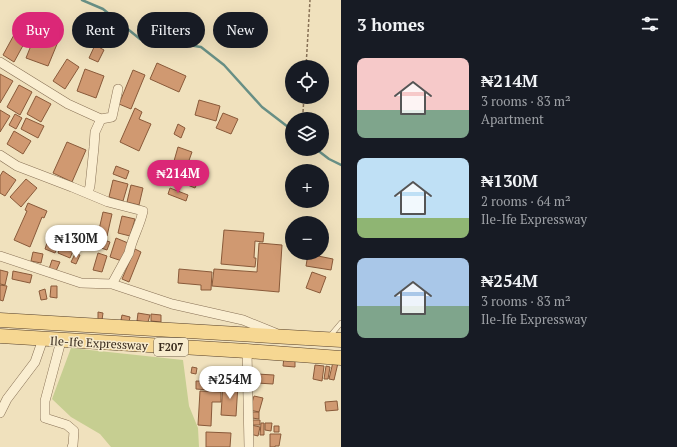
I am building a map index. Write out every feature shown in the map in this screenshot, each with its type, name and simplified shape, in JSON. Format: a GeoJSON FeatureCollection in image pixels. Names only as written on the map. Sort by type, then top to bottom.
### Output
{"type":"FeatureCollection","features":[{"type":"Feature","properties":{"kind":"main road","name":"Ile-Ife Expressway"},"geometry":{"type":"LineString","coordinates":[[0,320],[334,339]]}},
{"type":"Feature","properties":{"kind":"main road","name":"Ile-Ife Expressway"},"geometry":{"type":"LineString","coordinates":[[0,336],[341,358]]}},
{"type":"Feature","properties":{"kind":"street"},"geometry":{"type":"LineString","coordinates":[[0,62],[68,104],[101,119],[112,117],[118,89]]}},
{"type":"Feature","properties":{"kind":"street"},"geometry":{"type":"LineString","coordinates":[[88,193],[91,178],[95,132],[101,119]]}},
{"type":"Feature","properties":{"kind":"street"},"geometry":{"type":"LineString","coordinates":[[0,155],[17,166],[108,202],[143,211],[140,224],[129,253],[112,284]]}},
{"type":"Feature","properties":{"kind":"street"},"geometry":{"type":"LineString","coordinates":[[0,256],[81,283],[112,284],[172,304],[243,320],[283,336]]}},
{"type":"Feature","properties":{"kind":"street"},"geometry":{"type":"LineString","coordinates":[[0,413],[7,399],[35,362],[44,339]]}},
{"type":"Feature","properties":{"kind":"street"},"geometry":{"type":"LineString","coordinates":[[61,341],[45,400],[45,418],[67,425],[74,432],[72,447]]}},
{"type":"Feature","properties":{"kind":"street"},"geometry":{"type":"LineString","coordinates":[[247,351],[249,447]]}},
{"type":"Feature","properties":{"kind":"lane"},"geometry":{"type":"LineString","coordinates":[[334,339],[341,322]]}},
{"type":"Feature","properties":{"kind":"path"},"geometry":{"type":"LineString","coordinates":[[306,60],[310,0]]}},
{"type":"Feature","properties":{"kind":"path"},"geometry":{"type":"LineString","coordinates":[[304,104],[304,112]]}},
{"type":"Feature","properties":{"kind":"green space"},"geometry":{"type":"Polygon","coordinates":[[[71,348],[183,360],[189,406],[198,428],[199,447],[111,447],[100,434],[71,417],[52,399],[71,348]]]}},
{"type":"Feature","properties":{"kind":"building"},"geometry":{"type":"Polygon","coordinates":[[[12,38],[12,48],[22,48],[14,62],[3,55],[12,38]]]}},
{"type":"Feature","properties":{"kind":"building"},"geometry":{"type":"Polygon","coordinates":[[[30,48],[55,48],[48,66],[26,58],[30,48]]]}},
{"type":"Feature","properties":{"kind":"building"},"geometry":{"type":"Polygon","coordinates":[[[94,48],[100,48],[104,50],[98,62],[89,58],[94,48]]]}},
{"type":"Feature","properties":{"kind":"building"},"geometry":{"type":"Polygon","coordinates":[[[67,59],[79,67],[65,89],[53,81],[67,59]]]}},
{"type":"Feature","properties":{"kind":"building"},"geometry":{"type":"Polygon","coordinates":[[[157,63],[186,76],[179,92],[150,79],[157,63]]]}},
{"type":"Feature","properties":{"kind":"building"},"geometry":{"type":"Polygon","coordinates":[[[85,69],[104,76],[96,98],[77,91],[85,69]]]}},
{"type":"Feature","properties":{"kind":"building"},"geometry":{"type":"Polygon","coordinates":[[[133,70],[145,75],[131,109],[119,104],[133,70]]]}},
{"type":"Feature","properties":{"kind":"building"},"geometry":{"type":"Polygon","coordinates":[[[0,74],[13,81],[0,103],[0,74]]]}},
{"type":"Feature","properties":{"kind":"building"},"geometry":{"type":"Polygon","coordinates":[[[19,85],[32,92],[20,115],[7,107],[19,85]]]}},
{"type":"Feature","properties":{"kind":"building"},"geometry":{"type":"Polygon","coordinates":[[[36,96],[51,104],[41,122],[27,114],[36,96]]]}},
{"type":"Feature","properties":{"kind":"building"},"geometry":{"type":"Polygon","coordinates":[[[199,100],[220,106],[216,121],[195,115],[199,100]]]}},
{"type":"Feature","properties":{"kind":"building"},"geometry":{"type":"Polygon","coordinates":[[[135,108],[142,112],[139,119],[151,124],[139,151],[120,142],[135,108]]]}},
{"type":"Feature","properties":{"kind":"building"},"geometry":{"type":"Polygon","coordinates":[[[0,110],[10,116],[0,132],[0,110]]]}},
{"type":"Feature","properties":{"kind":"building"},"geometry":{"type":"Polygon","coordinates":[[[223,113],[238,119],[231,134],[216,128],[223,113]]]}},
{"type":"Feature","properties":{"kind":"building"},"geometry":{"type":"Polygon","coordinates":[[[15,114],[22,118],[16,129],[9,125],[15,114]]]}},
{"type":"Feature","properties":{"kind":"building"},"geometry":{"type":"Polygon","coordinates":[[[26,118],[44,126],[38,138],[21,129],[26,118]]]}},
{"type":"Feature","properties":{"kind":"building"},"geometry":{"type":"Polygon","coordinates":[[[178,124],[185,128],[181,138],[174,134],[178,124]]]}},
{"type":"Feature","properties":{"kind":"building"},"geometry":{"type":"Polygon","coordinates":[[[14,131],[31,141],[23,154],[7,144],[14,131]]]}},
{"type":"Feature","properties":{"kind":"building"},"geometry":{"type":"Polygon","coordinates":[[[67,142],[86,150],[72,182],[53,173],[67,142]]]}},
{"type":"Feature","properties":{"kind":"building"},"geometry":{"type":"Polygon","coordinates":[[[178,147],[192,152],[187,166],[174,161],[178,147]]]}},
{"type":"Feature","properties":{"kind":"building"},"geometry":{"type":"Polygon","coordinates":[[[166,163],[200,177],[195,188],[180,182],[178,187],[159,179],[166,163]]]}},
{"type":"Feature","properties":{"kind":"building"},"geometry":{"type":"Polygon","coordinates":[[[116,166],[129,171],[126,179],[113,174],[116,166]]]}},
{"type":"Feature","properties":{"kind":"building"},"geometry":{"type":"Polygon","coordinates":[[[3,171],[16,180],[5,196],[0,193],[0,176],[3,171]]]}},
{"type":"Feature","properties":{"kind":"building"},"geometry":{"type":"Polygon","coordinates":[[[26,179],[37,188],[21,207],[10,197],[26,179]]]}},
{"type":"Feature","properties":{"kind":"building"},"geometry":{"type":"Polygon","coordinates":[[[113,180],[128,184],[123,201],[109,197],[113,180]]]}},
{"type":"Feature","properties":{"kind":"building"},"geometry":{"type":"Polygon","coordinates":[[[131,185],[143,188],[139,205],[127,202],[131,185]]]}},
{"type":"Feature","properties":{"kind":"building"},"geometry":{"type":"Polygon","coordinates":[[[170,188],[188,195],[186,201],[168,194],[170,188]]]}},
{"type":"Feature","properties":{"kind":"building"},"geometry":{"type":"Polygon","coordinates":[[[28,203],[47,211],[44,218],[42,217],[30,247],[14,240],[27,211],[25,210],[28,203]]]}},
{"type":"Feature","properties":{"kind":"building"},"geometry":{"type":"Polygon","coordinates":[[[103,212],[112,214],[107,236],[98,234],[103,212]]]}},
{"type":"Feature","properties":{"kind":"building"},"geometry":{"type":"Polygon","coordinates":[[[122,216],[135,219],[130,236],[118,233],[122,216]]]}},
{"type":"Feature","properties":{"kind":"building"},"geometry":{"type":"Polygon","coordinates":[[[224,230],[264,233],[263,242],[255,241],[255,267],[221,264],[224,230]]]}},
{"type":"Feature","properties":{"kind":"building"},"geometry":{"type":"Polygon","coordinates":[[[64,237],[77,242],[70,258],[58,253],[64,237]]]}},
{"type":"Feature","properties":{"kind":"building"},"geometry":{"type":"Polygon","coordinates":[[[116,238],[128,243],[122,261],[110,257],[116,238]]]}},
{"type":"Feature","properties":{"kind":"building"},"geometry":{"type":"Polygon","coordinates":[[[48,240],[59,243],[55,253],[45,249],[48,240]]]}},
{"type":"Feature","properties":{"kind":"building"},"geometry":{"type":"Polygon","coordinates":[[[104,240],[110,242],[107,250],[101,248],[104,240]]]}},
{"type":"Feature","properties":{"kind":"building"},"geometry":{"type":"Polygon","coordinates":[[[259,243],[282,245],[279,292],[212,286],[214,269],[257,272],[259,243]]]}},
{"type":"Feature","properties":{"kind":"building"},"geometry":{"type":"Polygon","coordinates":[[[135,249],[141,252],[129,282],[122,279],[135,249]]]}},
{"type":"Feature","properties":{"kind":"building"},"geometry":{"type":"Polygon","coordinates":[[[33,252],[43,254],[41,263],[31,261],[33,252]]]}},
{"type":"Feature","properties":{"kind":"building"},"geometry":{"type":"Polygon","coordinates":[[[98,253],[107,256],[102,272],[93,270],[98,253]]]}},
{"type":"Feature","properties":{"kind":"building"},"geometry":{"type":"Polygon","coordinates":[[[75,254],[80,255],[76,264],[71,262],[75,254]]]}},
{"type":"Feature","properties":{"kind":"building"},"geometry":{"type":"Polygon","coordinates":[[[333,259],[331,270],[306,266],[307,260],[333,259]]]}},
{"type":"Feature","properties":{"kind":"building"},"geometry":{"type":"Polygon","coordinates":[[[52,260],[60,262],[56,271],[49,269],[52,260]]]}},
{"type":"Feature","properties":{"kind":"building"},"geometry":{"type":"Polygon","coordinates":[[[179,269],[212,272],[211,290],[201,290],[201,285],[178,283],[179,269]]]}},
{"type":"Feature","properties":{"kind":"building"},"geometry":{"type":"Polygon","coordinates":[[[0,270],[8,272],[5,285],[0,284],[0,270]]]}},
{"type":"Feature","properties":{"kind":"building"},"geometry":{"type":"Polygon","coordinates":[[[13,271],[32,275],[30,283],[12,279],[13,271]]]}},
{"type":"Feature","properties":{"kind":"building"},"geometry":{"type":"Polygon","coordinates":[[[312,272],[326,277],[320,293],[306,288],[312,272]]]}},
{"type":"Feature","properties":{"kind":"building"},"geometry":{"type":"Polygon","coordinates":[[[0,285],[7,286],[3,301],[0,300],[0,285]]]}},
{"type":"Feature","properties":{"kind":"building"},"geometry":{"type":"Polygon","coordinates":[[[51,286],[57,286],[57,298],[50,297],[51,286]]]}},
{"type":"Feature","properties":{"kind":"building"},"geometry":{"type":"Polygon","coordinates":[[[45,289],[47,299],[41,300],[39,291],[45,289]]]}},
{"type":"Feature","properties":{"kind":"building"},"geometry":{"type":"Polygon","coordinates":[[[98,312],[103,313],[102,320],[98,319],[98,312]]]}},
{"type":"Feature","properties":{"kind":"building"},"geometry":{"type":"Polygon","coordinates":[[[138,313],[150,315],[148,322],[137,321],[138,313]]]}},
{"type":"Feature","properties":{"kind":"building"},"geometry":{"type":"Polygon","coordinates":[[[151,314],[161,315],[161,322],[151,321],[151,314]]]}},
{"type":"Feature","properties":{"kind":"building"},"geometry":{"type":"Polygon","coordinates":[[[122,315],[130,317],[129,322],[121,320],[122,315]]]}},
{"type":"Feature","properties":{"kind":"building"},"geometry":{"type":"Polygon","coordinates":[[[284,357],[295,358],[295,367],[283,366],[284,357]]]}},
{"type":"Feature","properties":{"kind":"building"},"geometry":{"type":"Polygon","coordinates":[[[333,362],[338,363],[334,380],[329,379],[333,362]]]}},
{"type":"Feature","properties":{"kind":"building"},"geometry":{"type":"Polygon","coordinates":[[[315,365],[324,366],[322,381],[313,379],[315,365]]]}},
{"type":"Feature","properties":{"kind":"building"},"geometry":{"type":"Polygon","coordinates":[[[326,366],[330,367],[328,379],[324,379],[326,366]]]}},
{"type":"Feature","properties":{"kind":"building"},"geometry":{"type":"Polygon","coordinates":[[[192,367],[197,368],[196,374],[191,373],[192,367]]]}},
{"type":"Feature","properties":{"kind":"building"},"geometry":{"type":"Polygon","coordinates":[[[257,374],[274,375],[273,384],[257,383],[257,374]]]}},
{"type":"Feature","properties":{"kind":"building"},"geometry":{"type":"Polygon","coordinates":[[[196,381],[222,382],[222,391],[196,389],[196,381]]]}},
{"type":"Feature","properties":{"kind":"building"},"geometry":{"type":"Polygon","coordinates":[[[223,383],[238,384],[236,416],[221,415],[223,383]]]}},
{"type":"Feature","properties":{"kind":"building"},"geometry":{"type":"Polygon","coordinates":[[[200,391],[221,392],[221,402],[212,402],[211,426],[198,425],[200,391]]]}},
{"type":"Feature","properties":{"kind":"building"},"geometry":{"type":"Polygon","coordinates":[[[254,396],[263,398],[259,412],[250,410],[254,396]]]}},
{"type":"Feature","properties":{"kind":"building"},"geometry":{"type":"Polygon","coordinates":[[[337,401],[338,410],[326,411],[325,402],[337,401]]]}},
{"type":"Feature","properties":{"kind":"building"},"geometry":{"type":"Polygon","coordinates":[[[252,412],[259,412],[259,419],[252,418],[252,412]]]}},
{"type":"Feature","properties":{"kind":"building"},"geometry":{"type":"Polygon","coordinates":[[[250,420],[260,420],[260,425],[250,425],[250,420]]]}},
{"type":"Feature","properties":{"kind":"building"},"geometry":{"type":"Polygon","coordinates":[[[261,423],[264,423],[264,435],[260,435],[261,423]]]}},
{"type":"Feature","properties":{"kind":"building"},"geometry":{"type":"Polygon","coordinates":[[[265,423],[272,423],[271,431],[265,430],[265,423]]]}},
{"type":"Feature","properties":{"kind":"building"},"geometry":{"type":"Polygon","coordinates":[[[251,425],[260,427],[258,436],[250,434],[251,425]]]}},
{"type":"Feature","properties":{"kind":"building"},"geometry":{"type":"Polygon","coordinates":[[[274,426],[279,426],[279,432],[274,432],[274,426]]]}},
{"type":"Feature","properties":{"kind":"building"},"geometry":{"type":"Polygon","coordinates":[[[206,432],[231,433],[230,447],[206,447],[206,432]]]}},
{"type":"Feature","properties":{"kind":"building"},"geometry":{"type":"Polygon","coordinates":[[[270,434],[281,434],[279,446],[270,447],[270,434]]]}},
{"type":"Feature","properties":{"kind":"waterway"},"geometry":{"type":"LineString","coordinates":[[82,0],[103,9],[140,39],[201,47],[224,65],[262,107],[285,125]]}},
{"type":"Feature","properties":{"kind":"waterway"},"geometry":{"type":"LineString","coordinates":[[325,156],[341,165]]}}]}
